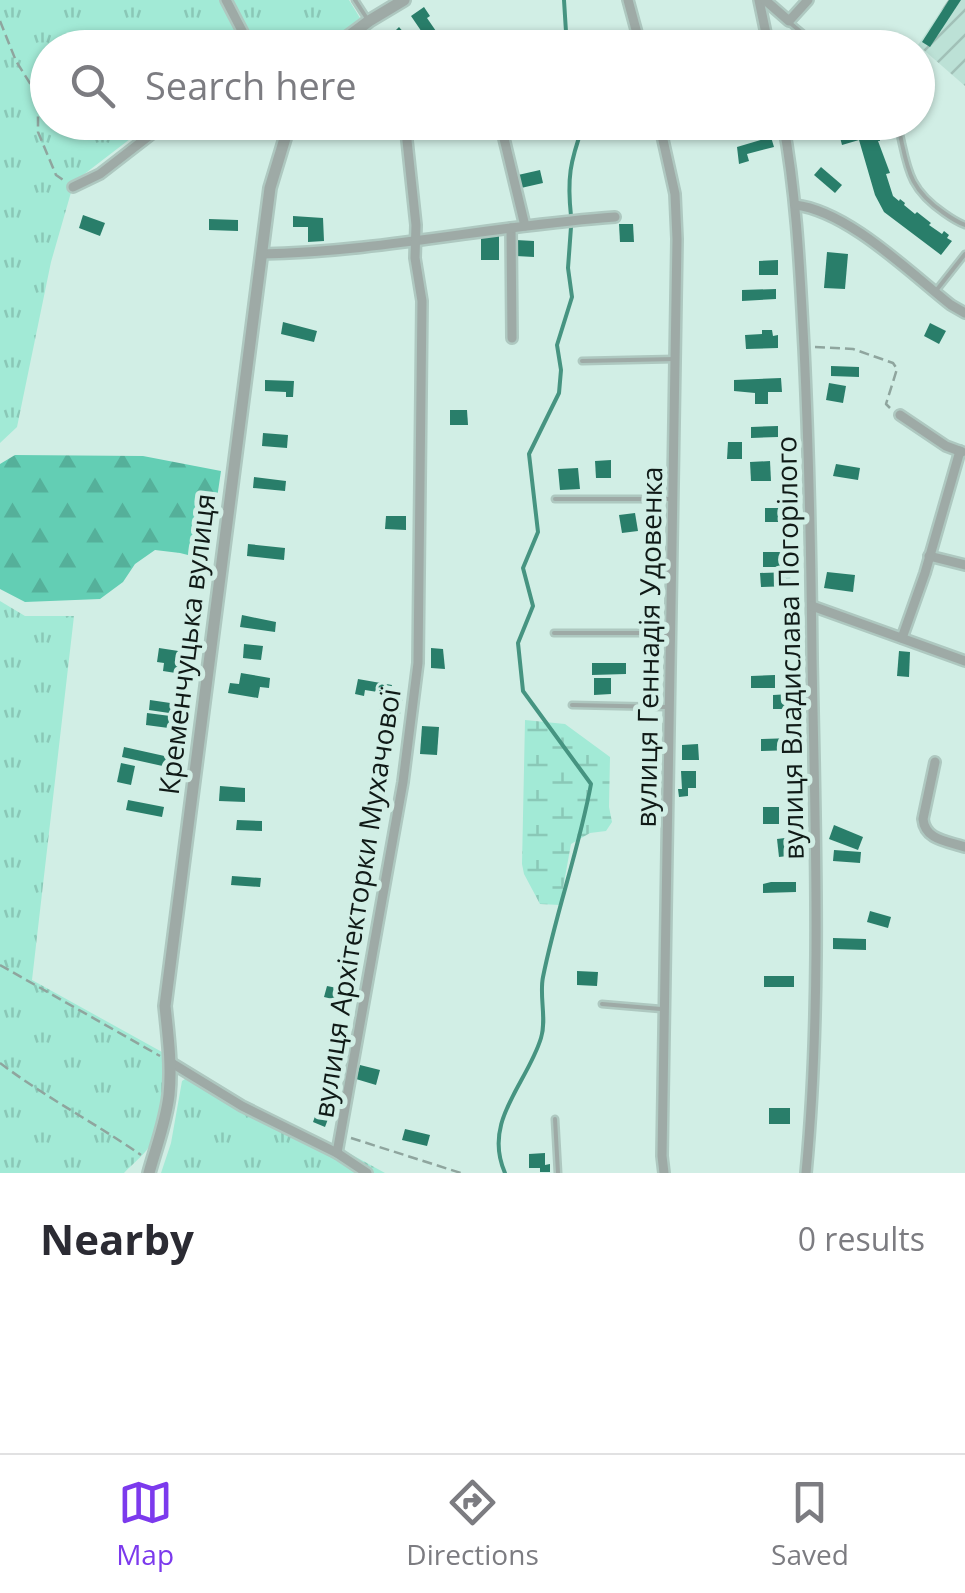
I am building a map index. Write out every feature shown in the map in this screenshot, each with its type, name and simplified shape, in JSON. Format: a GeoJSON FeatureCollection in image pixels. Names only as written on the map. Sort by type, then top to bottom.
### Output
{"type":"FeatureCollection","features":[{"type":"Feature","properties":{"kind":"street"},"geometry":{"type":"LineString","coordinates":[[226,0],[242,30]]}},
{"type":"Feature","properties":{"kind":"street"},"geometry":{"type":"LineString","coordinates":[[356,30],[404,0]]}},
{"type":"Feature","properties":{"kind":"street"},"geometry":{"type":"LineString","coordinates":[[628,0],[636,30]]}},
{"type":"Feature","properties":{"kind":"street"},"geometry":{"type":"LineString","coordinates":[[762,0],[789,21],[808,0]]}},
{"type":"Feature","properties":{"kind":"street"},"geometry":{"type":"LineString","coordinates":[[762,0],[766,30]]}},
{"type":"Feature","properties":{"kind":"street"},"geometry":{"type":"LineString","coordinates":[[73,188],[100,174],[144,140]]}},
{"type":"Feature","properties":{"kind":"street","name":"Кременчуцька вулиця"},"geometry":{"type":"LineString","coordinates":[[151,1168],[169,1096],[165,1006],[261,254],[270,188],[285,140]]}},
{"type":"Feature","properties":{"kind":"street","name":"вулиця Архітекторки Мухачової"},"geometry":{"type":"LineString","coordinates":[[337,1153],[403,782],[418,663],[422,301],[406,140]]}},
{"type":"Feature","properties":{"kind":"street"},"geometry":{"type":"LineString","coordinates":[[504,140],[525,226]]}},
{"type":"Feature","properties":{"kind":"street","name":"вулиця Геннадія Удовенка"},"geometry":{"type":"LineString","coordinates":[[663,140],[675,194],[677,239],[664,1173]]}},
{"type":"Feature","properties":{"kind":"street","name":"вулиця Владислава Погорілого"},"geometry":{"type":"LineString","coordinates":[[786,140],[795,205],[810,475],[816,794],[812,1116],[806,1173]]}},
{"type":"Feature","properties":{"kind":"street"},"geometry":{"type":"LineString","coordinates":[[795,205],[828,212],[851,226],[965,313]]}},
{"type":"Feature","properties":{"kind":"street"},"geometry":{"type":"LineString","coordinates":[[261,254],[363,248],[615,217]]}},
{"type":"Feature","properties":{"kind":"street"},"geometry":{"type":"LineString","coordinates":[[511,228],[512,338]]}},
{"type":"Feature","properties":{"kind":"street"},"geometry":{"type":"LineString","coordinates":[[900,415],[946,446],[963,452],[902,638]]}},
{"type":"Feature","properties":{"kind":"street"},"geometry":{"type":"LineString","coordinates":[[929,556],[965,565]]}},
{"type":"Feature","properties":{"kind":"street"},"geometry":{"type":"LineString","coordinates":[[812,606],[965,661]]}},
{"type":"Feature","properties":{"kind":"street"},"geometry":{"type":"LineString","coordinates":[[935,762],[922,819],[924,828],[928,834],[965,847]]}},
{"type":"Feature","properties":{"kind":"street"},"geometry":{"type":"LineString","coordinates":[[170,1062],[367,1173]]}},
{"type":"Feature","properties":{"kind":"lane"},"geometry":{"type":"LineString","coordinates":[[356,0],[368,21]]}},
{"type":"Feature","properties":{"kind":"lane"},"geometry":{"type":"LineString","coordinates":[[789,21],[799,30]]}},
{"type":"Feature","properties":{"kind":"lane"},"geometry":{"type":"LineString","coordinates":[[902,140],[915,188],[936,208],[965,225]]}},
{"type":"Feature","properties":{"kind":"lane"},"geometry":{"type":"LineString","coordinates":[[935,292],[965,254]]}},
{"type":"Feature","properties":{"kind":"lane"},"geometry":{"type":"LineString","coordinates":[[582,361],[675,359]]}},
{"type":"Feature","properties":{"kind":"lane"},"geometry":{"type":"LineString","coordinates":[[555,500],[673,499]]}},
{"type":"Feature","properties":{"kind":"lane"},"geometry":{"type":"LineString","coordinates":[[554,634],[671,633]]}},
{"type":"Feature","properties":{"kind":"lane"},"geometry":{"type":"LineString","coordinates":[[572,705],[670,708]]}},
{"type":"Feature","properties":{"kind":"lane"},"geometry":{"type":"LineString","coordinates":[[602,1004],[666,1010]]}},
{"type":"Feature","properties":{"kind":"lane"},"geometry":{"type":"LineString","coordinates":[[555,1119],[558,1173]]}},
{"type":"Feature","properties":{"kind":"path"},"geometry":{"type":"LineString","coordinates":[[0,21],[30,83]]}},
{"type":"Feature","properties":{"kind":"path"},"geometry":{"type":"LineString","coordinates":[[41,140],[56,175],[73,188]]}},
{"type":"Feature","properties":{"kind":"path"},"geometry":{"type":"LineString","coordinates":[[804,346],[853,350],[894,363],[898,369],[886,404],[900,415]]}},
{"type":"Feature","properties":{"kind":"path"},"geometry":{"type":"LineString","coordinates":[[0,965],[170,1062]]}},
{"type":"Feature","properties":{"kind":"path"},"geometry":{"type":"LineString","coordinates":[[0,1063],[30,1086],[109,1132],[151,1168]]}},
{"type":"Feature","properties":{"kind":"path"},"geometry":{"type":"LineString","coordinates":[[340,1135],[462,1173]]}},
{"type":"Feature","properties":{"kind":"shaded area"},"geometry":{"type":"Polygon","coordinates":[[[948,0],[965,0],[965,86],[935,60],[935,30],[928,30],[948,0]]]}},
{"type":"Feature","properties":{"kind":"green space"},"geometry":{"type":"Polygon","coordinates":[[[0,0],[349,0],[360,18],[345,30],[30,30],[30,140],[129,140],[74,182],[51,262],[17,427],[0,443],[0,0]]]}},
{"type":"Feature","properties":{"kind":"green space"},"geometry":{"type":"Polygon","coordinates":[[[15,455],[143,456],[221,471],[208,560],[155,550],[100,599],[25,602],[0,589],[0,464],[15,455]]]}},
{"type":"Feature","properties":{"kind":"green space"},"geometry":{"type":"Polygon","coordinates":[[[0,601],[25,616],[74,616],[32,980],[162,1052],[163,1098],[157,1132],[124,1173],[0,1173],[0,601]]]}},
{"type":"Feature","properties":{"kind":"green space"},"geometry":{"type":"Polygon","coordinates":[[[525,720],[565,724],[610,757],[612,822],[606,831],[590,833],[571,844],[560,905],[540,904],[522,864],[525,720]]]}},
{"type":"Feature","properties":{"kind":"green space"},"geometry":{"type":"Polygon","coordinates":[[[188,1077],[240,1111],[339,1159],[345,1151],[385,1173],[161,1173],[171,1143],[182,1081],[188,1077]]]}},
{"type":"Feature","properties":{"kind":"building"},"geometry":{"type":"Polygon","coordinates":[[[949,0],[961,0],[935,39],[935,30],[930,30],[949,0]]]}},
{"type":"Feature","properties":{"kind":"building"},"geometry":{"type":"Polygon","coordinates":[[[424,7],[435,30],[421,30],[411,16],[424,7]]]}},
{"type":"Feature","properties":{"kind":"building"},"geometry":{"type":"Polygon","coordinates":[[[772,140],[774,147],[747,154],[749,161],[739,164],[737,147],[772,140]]]}},
{"type":"Feature","properties":{"kind":"building"},"geometry":{"type":"Polygon","coordinates":[[[859,140],[880,140],[893,196],[942,234],[944,231],[952,241],[941,255],[884,212],[859,140]]]}},
{"type":"Feature","properties":{"kind":"building"},"geometry":{"type":"Polygon","coordinates":[[[821,167],[842,185],[835,193],[814,175],[821,167]]]}},
{"type":"Feature","properties":{"kind":"building"},"geometry":{"type":"Polygon","coordinates":[[[540,170],[543,183],[521,188],[518,175],[540,170]]]}},
{"type":"Feature","properties":{"kind":"building"},"geometry":{"type":"Polygon","coordinates":[[[83,215],[105,223],[100,236],[79,228],[83,215]]]}},
{"type":"Feature","properties":{"kind":"building"},"geometry":{"type":"Polygon","coordinates":[[[293,216],[323,218],[324,241],[308,242],[308,227],[293,227],[293,216]]]}},
{"type":"Feature","properties":{"kind":"building"},"geometry":{"type":"Polygon","coordinates":[[[209,219],[238,220],[238,231],[209,230],[209,219]]]}},
{"type":"Feature","properties":{"kind":"building"},"geometry":{"type":"Polygon","coordinates":[[[619,224],[633,224],[634,242],[620,242],[619,224]]]}},
{"type":"Feature","properties":{"kind":"building"},"geometry":{"type":"Polygon","coordinates":[[[481,236],[499,236],[499,260],[481,260],[481,236]]]}},
{"type":"Feature","properties":{"kind":"building"},"geometry":{"type":"Polygon","coordinates":[[[516,240],[534,241],[534,257],[516,256],[516,240]]]}},
{"type":"Feature","properties":{"kind":"building"},"geometry":{"type":"Polygon","coordinates":[[[827,252],[848,254],[845,289],[824,288],[827,252]]]}},
{"type":"Feature","properties":{"kind":"building"},"geometry":{"type":"Polygon","coordinates":[[[778,260],[778,275],[759,275],[759,261],[778,260]]]}},
{"type":"Feature","properties":{"kind":"building"},"geometry":{"type":"Polygon","coordinates":[[[776,289],[776,299],[742,301],[742,290],[776,289]]]}},
{"type":"Feature","properties":{"kind":"building"},"geometry":{"type":"Polygon","coordinates":[[[283,322],[317,331],[314,342],[281,334],[283,322]]]}},
{"type":"Feature","properties":{"kind":"building"},"geometry":{"type":"Polygon","coordinates":[[[930,323],[946,331],[939,344],[924,336],[930,323]]]}},
{"type":"Feature","properties":{"kind":"building"},"geometry":{"type":"Polygon","coordinates":[[[762,330],[778,335],[778,348],[746,349],[745,335],[762,334],[762,330]]]}},
{"type":"Feature","properties":{"kind":"building"},"geometry":{"type":"Polygon","coordinates":[[[831,366],[859,367],[859,377],[831,376],[831,366]]]}},
{"type":"Feature","properties":{"kind":"building"},"geometry":{"type":"Polygon","coordinates":[[[781,378],[782,392],[768,392],[768,404],[755,404],[755,393],[734,391],[734,380],[781,378]]]}},
{"type":"Feature","properties":{"kind":"building"},"geometry":{"type":"Polygon","coordinates":[[[265,380],[294,381],[293,397],[286,397],[286,392],[265,391],[265,380]]]}},
{"type":"Feature","properties":{"kind":"building"},"geometry":{"type":"Polygon","coordinates":[[[829,383],[846,386],[843,403],[826,400],[829,383]]]}},
{"type":"Feature","properties":{"kind":"building"},"geometry":{"type":"Polygon","coordinates":[[[450,410],[467,410],[468,425],[450,425],[450,410]]]}},
{"type":"Feature","properties":{"kind":"building"},"geometry":{"type":"Polygon","coordinates":[[[778,426],[778,437],[751,438],[751,427],[778,426]]]}},
{"type":"Feature","properties":{"kind":"building"},"geometry":{"type":"Polygon","coordinates":[[[263,433],[288,435],[287,448],[262,446],[263,433]]]}},
{"type":"Feature","properties":{"kind":"building"},"geometry":{"type":"Polygon","coordinates":[[[728,442],[742,442],[742,459],[727,459],[728,442]]]}},
{"type":"Feature","properties":{"kind":"building"},"geometry":{"type":"Polygon","coordinates":[[[611,460],[611,478],[596,478],[595,461],[611,460]]]}},
{"type":"Feature","properties":{"kind":"building"},"geometry":{"type":"Polygon","coordinates":[[[770,461],[771,481],[751,481],[750,462],[770,461]]]}},
{"type":"Feature","properties":{"kind":"building"},"geometry":{"type":"Polygon","coordinates":[[[836,464],[860,468],[858,480],[833,476],[836,464]]]}},
{"type":"Feature","properties":{"kind":"building"},"geometry":{"type":"Polygon","coordinates":[[[578,468],[580,489],[560,490],[558,469],[578,468]]]}},
{"type":"Feature","properties":{"kind":"building"},"geometry":{"type":"Polygon","coordinates":[[[254,477],[286,481],[285,491],[253,488],[254,477]]]}},
{"type":"Feature","properties":{"kind":"building"},"geometry":{"type":"Polygon","coordinates":[[[765,508],[789,508],[789,522],[765,522],[765,508]]]}},
{"type":"Feature","properties":{"kind":"building"},"geometry":{"type":"Polygon","coordinates":[[[635,513],[638,531],[622,533],[619,515],[635,513]]]}},
{"type":"Feature","properties":{"kind":"building"},"geometry":{"type":"Polygon","coordinates":[[[386,516],[406,516],[406,530],[385,529],[386,516]]]}},
{"type":"Feature","properties":{"kind":"building"},"geometry":{"type":"Polygon","coordinates":[[[248,544],[285,548],[284,560],[247,556],[248,544]]]}},
{"type":"Feature","properties":{"kind":"building"},"geometry":{"type":"Polygon","coordinates":[[[763,552],[793,552],[793,567],[763,567],[763,552]]]}},
{"type":"Feature","properties":{"kind":"building"},"geometry":{"type":"Polygon","coordinates":[[[790,572],[791,586],[761,587],[760,573],[790,572]]]}},
{"type":"Feature","properties":{"kind":"building"},"geometry":{"type":"Polygon","coordinates":[[[827,572],[855,575],[853,592],[824,588],[827,572]]]}},
{"type":"Feature","properties":{"kind":"building"},"geometry":{"type":"Polygon","coordinates":[[[242,615],[276,622],[275,632],[240,627],[242,615]]]}},
{"type":"Feature","properties":{"kind":"building"},"geometry":{"type":"Polygon","coordinates":[[[244,644],[263,646],[261,660],[243,658],[244,644]]]}},
{"type":"Feature","properties":{"kind":"building"},"geometry":{"type":"Polygon","coordinates":[[[159,648],[185,652],[182,674],[163,671],[164,663],[157,662],[159,648]]]}},
{"type":"Feature","properties":{"kind":"building"},"geometry":{"type":"Polygon","coordinates":[[[431,648],[443,649],[445,669],[431,668],[431,648]]]}},
{"type":"Feature","properties":{"kind":"building"},"geometry":{"type":"Polygon","coordinates":[[[899,651],[910,652],[909,677],[897,676],[899,651]]]}},
{"type":"Feature","properties":{"kind":"building"},"geometry":{"type":"Polygon","coordinates":[[[592,663],[626,663],[626,674],[592,675],[592,663]]]}},
{"type":"Feature","properties":{"kind":"building"},"geometry":{"type":"Polygon","coordinates":[[[241,673],[270,678],[269,688],[260,687],[258,698],[228,693],[230,683],[239,684],[241,673]]]}},
{"type":"Feature","properties":{"kind":"building"},"geometry":{"type":"Polygon","coordinates":[[[775,675],[775,688],[751,688],[751,676],[775,675]]]}},
{"type":"Feature","properties":{"kind":"building"},"geometry":{"type":"Polygon","coordinates":[[[594,678],[611,678],[611,694],[594,695],[594,678]]]}},
{"type":"Feature","properties":{"kind":"building"},"geometry":{"type":"Polygon","coordinates":[[[358,679],[392,685],[390,694],[365,690],[364,696],[355,694],[358,679]]]}},
{"type":"Feature","properties":{"kind":"building"},"geometry":{"type":"Polygon","coordinates":[[[791,694],[792,709],[773,709],[773,695],[791,694]]]}},
{"type":"Feature","properties":{"kind":"building"},"geometry":{"type":"Polygon","coordinates":[[[382,695],[403,700],[400,714],[379,709],[382,695]]]}},
{"type":"Feature","properties":{"kind":"building"},"geometry":{"type":"Polygon","coordinates":[[[150,700],[177,704],[176,714],[149,710],[150,700]]]}},
{"type":"Feature","properties":{"kind":"building"},"geometry":{"type":"Polygon","coordinates":[[[147,713],[178,717],[176,729],[146,725],[147,713]]]}},
{"type":"Feature","properties":{"kind":"building"},"geometry":{"type":"Polygon","coordinates":[[[422,726],[439,727],[437,755],[420,754],[422,726]]]}},
{"type":"Feature","properties":{"kind":"building"},"geometry":{"type":"Polygon","coordinates":[[[793,738],[794,750],[761,751],[761,739],[793,738]]]}},
{"type":"Feature","properties":{"kind":"building"},"geometry":{"type":"Polygon","coordinates":[[[698,744],[699,760],[682,760],[682,745],[698,744]]]}},
{"type":"Feature","properties":{"kind":"building"},"geometry":{"type":"Polygon","coordinates":[[[124,747],[169,757],[167,767],[122,757],[124,747]]]}},
{"type":"Feature","properties":{"kind":"building"},"geometry":{"type":"Polygon","coordinates":[[[121,763],[135,766],[131,785],[117,782],[121,763]]]}},
{"type":"Feature","properties":{"kind":"building"},"geometry":{"type":"Polygon","coordinates":[[[681,771],[696,771],[696,788],[688,788],[688,796],[679,797],[678,789],[682,789],[681,771]]]}},
{"type":"Feature","properties":{"kind":"building"},"geometry":{"type":"Polygon","coordinates":[[[220,786],[245,788],[245,802],[219,801],[220,786]]]}},
{"type":"Feature","properties":{"kind":"building"},"geometry":{"type":"Polygon","coordinates":[[[128,800],[164,807],[162,817],[126,810],[128,800]]]}},
{"type":"Feature","properties":{"kind":"building"},"geometry":{"type":"Polygon","coordinates":[[[763,807],[779,807],[779,824],[763,824],[763,807]]]}},
{"type":"Feature","properties":{"kind":"building"},"geometry":{"type":"Polygon","coordinates":[[[237,820],[262,821],[262,831],[236,830],[237,820]]]}},
{"type":"Feature","properties":{"kind":"building"},"geometry":{"type":"Polygon","coordinates":[[[834,825],[863,837],[858,850],[829,839],[834,825]]]}},
{"type":"Feature","properties":{"kind":"building"},"geometry":{"type":"Polygon","coordinates":[[[793,837],[796,855],[779,857],[777,839],[793,837]]]}},
{"type":"Feature","properties":{"kind":"building"},"geometry":{"type":"Polygon","coordinates":[[[834,850],[861,852],[860,863],[833,861],[834,850]]]}},
{"type":"Feature","properties":{"kind":"building"},"geometry":{"type":"Polygon","coordinates":[[[232,876],[261,878],[260,887],[231,885],[232,876]]]}},
{"type":"Feature","properties":{"kind":"building"},"geometry":{"type":"Polygon","coordinates":[[[796,882],[796,892],[763,893],[763,884],[796,882]]]}},
{"type":"Feature","properties":{"kind":"building"},"geometry":{"type":"Polygon","coordinates":[[[870,911],[891,917],[888,928],[867,922],[870,911]]]}},
{"type":"Feature","properties":{"kind":"building"},"geometry":{"type":"Polygon","coordinates":[[[833,938],[866,939],[866,950],[833,949],[833,938]]]}},
{"type":"Feature","properties":{"kind":"building"},"geometry":{"type":"Polygon","coordinates":[[[577,971],[598,972],[597,986],[577,985],[577,971]]]}},
{"type":"Feature","properties":{"kind":"building"},"geometry":{"type":"Polygon","coordinates":[[[764,976],[794,976],[794,987],[764,987],[764,976]]]}},
{"type":"Feature","properties":{"kind":"building"},"geometry":{"type":"Polygon","coordinates":[[[327,986],[347,990],[345,1002],[324,997],[327,986]]]}},
{"type":"Feature","properties":{"kind":"building"},"geometry":{"type":"Polygon","coordinates":[[[360,1065],[380,1070],[376,1085],[356,1079],[360,1065]]]}},
{"type":"Feature","properties":{"kind":"building"},"geometry":{"type":"Polygon","coordinates":[[[319,1105],[336,1111],[325,1127],[313,1122],[319,1105]]]}},
{"type":"Feature","properties":{"kind":"building"},"geometry":{"type":"Polygon","coordinates":[[[769,1108],[790,1108],[790,1124],[769,1124],[769,1108]]]}},
{"type":"Feature","properties":{"kind":"building"},"geometry":{"type":"Polygon","coordinates":[[[405,1129],[430,1135],[427,1146],[402,1140],[405,1129]]]}},
{"type":"Feature","properties":{"kind":"building"},"geometry":{"type":"Polygon","coordinates":[[[545,1153],[545,1165],[550,1164],[550,1172],[529,1168],[529,1154],[545,1153]]]}},
{"type":"Feature","properties":{"kind":"waterway"},"geometry":{"type":"LineString","coordinates":[[564,0],[566,30]]}},
{"type":"Feature","properties":{"kind":"waterway"},"geometry":{"type":"LineString","coordinates":[[571,216],[570,180],[578,140]]}},
{"type":"Feature","properties":{"kind":"waterway"},"geometry":{"type":"LineString","coordinates":[[505,1173],[499,1136],[509,1103],[541,1038],[543,977],[591,784],[523,691],[518,643],[533,606],[523,568],[538,532],[529,454],[559,393],[557,345],[572,297],[568,268],[571,227]]}}]}
